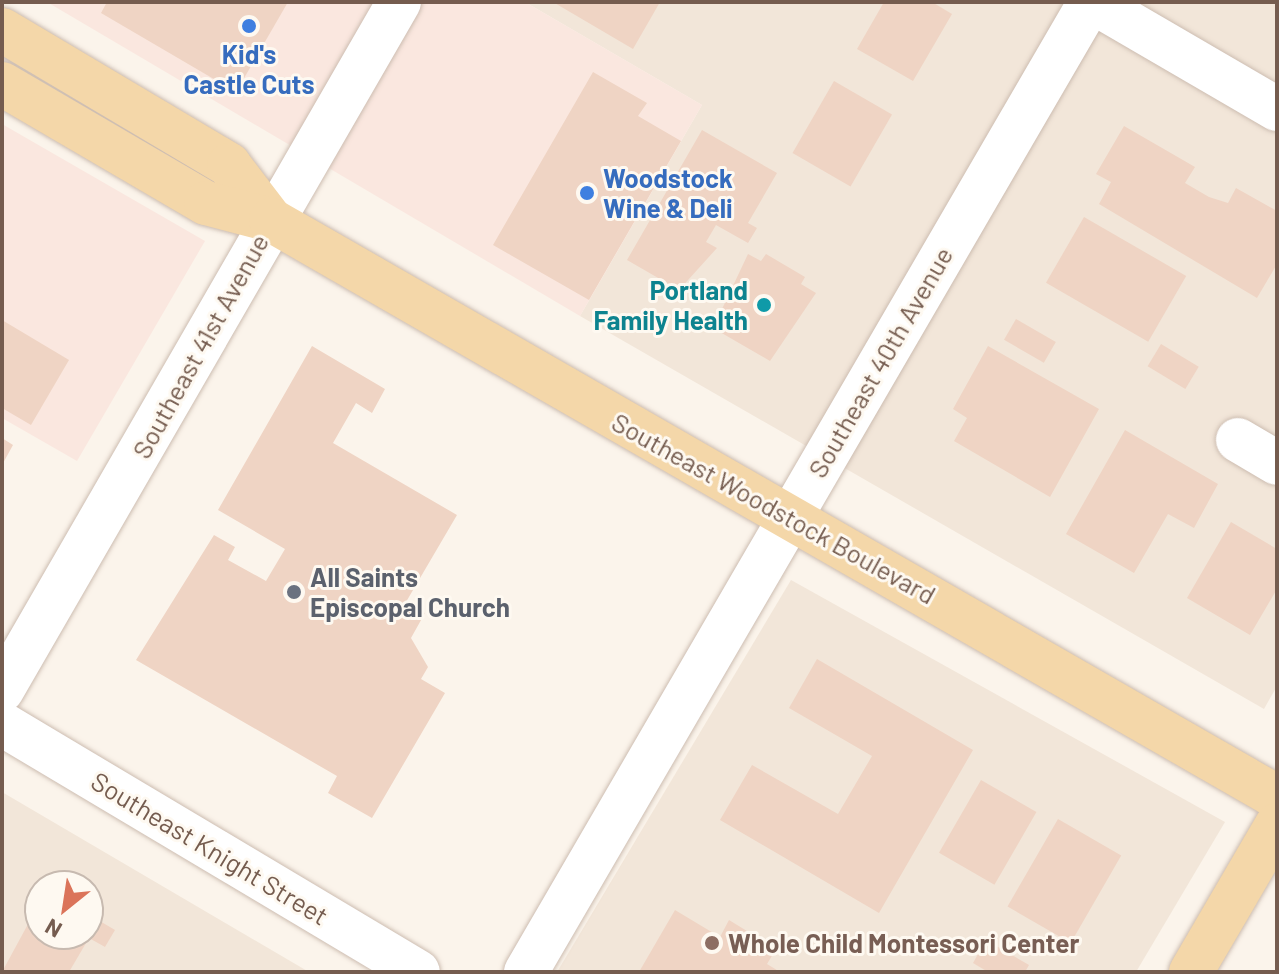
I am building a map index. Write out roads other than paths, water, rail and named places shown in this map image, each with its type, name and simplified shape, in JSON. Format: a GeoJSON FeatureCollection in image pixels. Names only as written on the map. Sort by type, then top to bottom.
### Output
{"type":"FeatureCollection","features":[{"type":"Feature","properties":{"kind":"main road","name":"Southeast Woodstock Boulevard"},"geometry":{"type":"LineString","coordinates":[[2,30],[229,165],[271,220]]}},
{"type":"Feature","properties":{"kind":"main road","name":"Southeast Woodstock Boulevard"},"geometry":{"type":"LineString","coordinates":[[2,84],[206,203],[271,220],[1277,797]]}},
{"type":"Feature","properties":{"kind":"main road"},"geometry":{"type":"LineString","coordinates":[[1191,972],[1277,825]]}},
{"type":"Feature","properties":{"kind":"street","name":"Southeast 41st Avenue"},"geometry":{"type":"LineString","coordinates":[[2,690],[399,2]]}},
{"type":"Feature","properties":{"kind":"street"},"geometry":{"type":"LineString","coordinates":[[1091,2],[1277,109]]}},
{"type":"Feature","properties":{"kind":"street","name":"Southeast 40th Avenue"},"geometry":{"type":"LineString","coordinates":[[526,972],[1091,2]]}},
{"type":"Feature","properties":{"kind":"street"},"geometry":{"type":"LineString","coordinates":[[1238,440],[1277,463]]}},
{"type":"Feature","properties":{"kind":"street","name":"Southeast Knight Street"},"geometry":{"type":"LineString","coordinates":[[2,724],[418,972]]}},
{"type":"Feature","properties":{"kind":"place","name":"Kid's Castle Cuts"},"geometry":{"type":"Point","coordinates":[249,26]}},
{"type":"Feature","properties":{"kind":"place","name":"Woodstock Wine & Deli"},"geometry":{"type":"Point","coordinates":[587,193]}},
{"type":"Feature","properties":{"kind":"place","name":"Portland Family Health"},"geometry":{"type":"Point","coordinates":[764,305]}},
{"type":"Feature","properties":{"kind":"place","name":"All Saints Episcopal Church"},"geometry":{"type":"Point","coordinates":[294,592]}},
{"type":"Feature","properties":{"kind":"place","name":"Whole Child Montessori Center"},"geometry":{"type":"Point","coordinates":[712,943]}}]}
